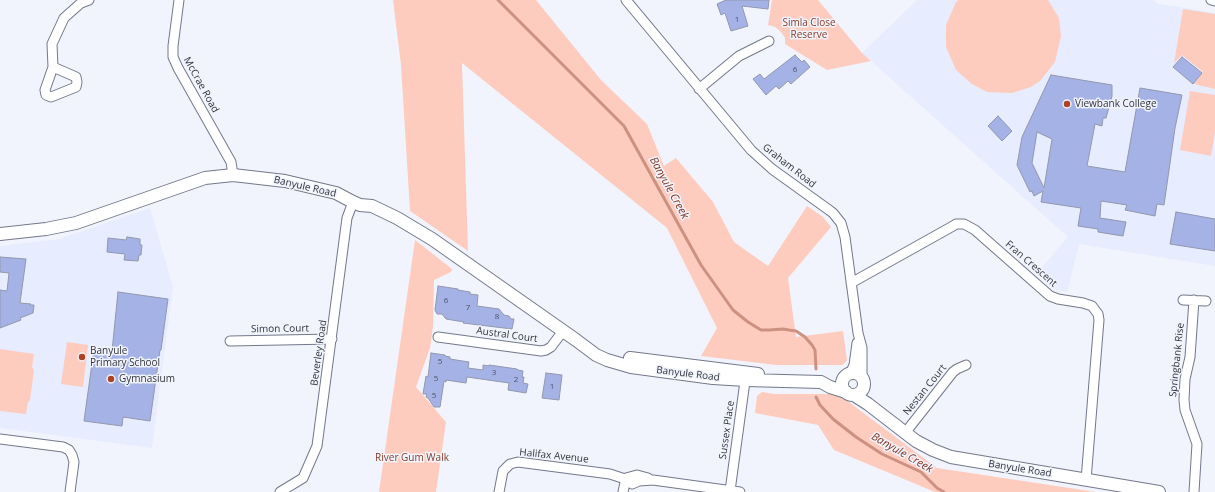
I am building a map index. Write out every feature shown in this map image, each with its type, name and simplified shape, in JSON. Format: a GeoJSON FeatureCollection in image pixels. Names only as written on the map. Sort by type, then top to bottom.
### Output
{"type":"FeatureCollection","features":[{"type":"Feature","properties":{"kind":"street"},"geometry":{"type":"LineString","coordinates":[[53,66],[52,44],[64,18],[81,3],[89,0]]}},
{"type":"Feature","properties":{"kind":"street","name":"McCrae Road"},"geometry":{"type":"LineString","coordinates":[[179,0],[173,57],[231,162],[233,175]]}},
{"type":"Feature","properties":{"kind":"street","name":"Graham Road"},"geometry":{"type":"LineString","coordinates":[[626,0],[741,139],[761,160],[829,210],[837,218],[843,229],[845,237],[858,334],[862,348],[863,383]]}},
{"type":"Feature","properties":{"kind":"street"},"geometry":{"type":"LineString","coordinates":[[1211,0],[1215,1]]}},
{"type":"Feature","properties":{"kind":"street"},"geometry":{"type":"LineString","coordinates":[[699,89],[739,56],[769,41]]}},
{"type":"Feature","properties":{"kind":"street","name":"Banyule Road"},"geometry":{"type":"LineString","coordinates":[[0,234],[46,229],[76,223],[205,178],[233,175],[271,179],[336,193],[360,205],[372,206],[397,218],[416,229],[596,355],[620,364],[706,377],[746,376],[821,382],[848,375]]}},
{"type":"Feature","properties":{"kind":"street","name":"Beverley Road"},"geometry":{"type":"LineString","coordinates":[[280,492],[303,478],[317,446],[347,218],[353,202]]}},
{"type":"Feature","properties":{"kind":"street","name":"Fran Crescent"},"geometry":{"type":"LineString","coordinates":[[851,283],[953,226],[964,224],[975,230],[1050,296],[1058,299],[1083,302],[1092,306],[1098,314],[1099,320],[1086,480]]}},
{"type":"Feature","properties":{"kind":"street"},"geometry":{"type":"LineString","coordinates":[[1183,300],[1206,301]]}},
{"type":"Feature","properties":{"kind":"street","name":"Springbank Rise"},"geometry":{"type":"LineString","coordinates":[[1194,300],[1190,357],[1185,379],[1184,400],[1185,410],[1197,444],[1194,492]]}},
{"type":"Feature","properties":{"kind":"street","name":"Austral Court"},"geometry":{"type":"LineString","coordinates":[[438,337],[541,351],[551,348],[563,331]]}},
{"type":"Feature","properties":{"kind":"street","name":"Graham Road"},"geometry":{"type":"LineString","coordinates":[[848,375],[854,365],[858,334]]}},
{"type":"Feature","properties":{"kind":"street","name":"Simon Court"},"geometry":{"type":"LineString","coordinates":[[230,340],[332,339]]}},
{"type":"Feature","properties":{"kind":"street","name":"Banyule Road"},"geometry":{"type":"LineString","coordinates":[[576,340],[614,355],[698,366],[746,376]]}},
{"type":"Feature","properties":{"kind":"street","name":"Nestan Court"},"geometry":{"type":"LineString","coordinates":[[905,433],[953,372],[966,365]]}},
{"type":"Feature","properties":{"kind":"street"},"geometry":{"type":"LineString","coordinates":[[857,374],[863,383],[860,392],[850,394],[842,386],[842,382],[848,375],[857,374]]}},
{"type":"Feature","properties":{"kind":"street","name":"Sussex Place"},"geometry":{"type":"LineString","coordinates":[[730,491],[746,376]]}},
{"type":"Feature","properties":{"kind":"street","name":"Banyule Road"},"geometry":{"type":"LineString","coordinates":[[821,382],[850,394],[868,404],[924,446],[951,457],[1159,492]]}},
{"type":"Feature","properties":{"kind":"street","name":"Banyule Road"},"geometry":{"type":"LineString","coordinates":[[863,383],[890,422]]}},
{"type":"Feature","properties":{"kind":"street"},"geometry":{"type":"LineString","coordinates":[[0,439],[63,447],[69,450],[74,462],[70,492]]}},
{"type":"Feature","properties":{"kind":"street","name":"Halifax Avenue"},"geometry":{"type":"LineString","coordinates":[[499,492],[503,471],[510,464],[518,462],[610,474],[628,485]]}},
{"type":"Feature","properties":{"kind":"street","name":"Halifax Avenue"},"geometry":{"type":"LineString","coordinates":[[628,485],[628,477],[637,475],[653,480],[740,492]]}},
{"type":"Feature","properties":{"kind":"street"},"geometry":{"type":"LineString","coordinates":[[623,492],[628,485]]}},
{"type":"Feature","properties":{"kind":"shaded area","name":"Viewbank College"},"geometry":{"type":"Polygon","coordinates":[[[917,0],[1152,0],[1160,4],[1215,13],[1215,266],[1079,244],[1067,292],[1054,289],[1037,273],[1068,237],[862,53],[917,0]]]}},
{"type":"Feature","properties":{"kind":"shaded area","name":"Banyule Primary School"},"geometry":{"type":"Polygon","coordinates":[[[150,208],[173,287],[152,448],[0,428],[0,246],[59,239],[150,208]]]}},
{"type":"Feature","properties":{"kind":"green space"},"geometry":{"type":"Polygon","coordinates":[[[393,0],[536,0],[601,80],[647,124],[664,166],[676,158],[713,202],[734,242],[768,266],[807,206],[823,217],[831,227],[788,278],[796,337],[843,331],[847,360],[843,365],[776,365],[701,356],[717,328],[667,228],[462,63],[468,251],[410,211],[401,65],[393,0]]]}},
{"type":"Feature","properties":{"kind":"green space","name":"Simla Close Reserve"},"geometry":{"type":"Polygon","coordinates":[[[772,0],[818,0],[862,53],[871,61],[827,70],[785,44],[785,38],[781,32],[775,27],[768,25],[772,0]]]}},
{"type":"Feature","properties":{"kind":"green space"},"geometry":{"type":"Polygon","coordinates":[[[958,0],[1048,0],[1059,18],[1061,36],[1055,62],[1040,81],[1031,87],[1012,93],[987,92],[972,84],[956,70],[946,47],[946,25],[958,0]]]}},
{"type":"Feature","properties":{"kind":"green space"},"geometry":{"type":"Polygon","coordinates":[[[1183,9],[1215,14],[1215,89],[1194,84],[1203,72],[1182,55],[1174,63],[1183,9]]]}},
{"type":"Feature","properties":{"kind":"green space"},"geometry":{"type":"Polygon","coordinates":[[[1190,91],[1215,95],[1215,131],[1211,156],[1180,150],[1190,91]]]}},
{"type":"Feature","properties":{"kind":"green space","name":"River Gum Walk"},"geometry":{"type":"Polygon","coordinates":[[[415,240],[452,269],[451,272],[434,280],[433,326],[430,348],[416,387],[446,422],[436,492],[379,492],[415,240]]]}},
{"type":"Feature","properties":{"kind":"green space"},"geometry":{"type":"Polygon","coordinates":[[[67,342],[88,345],[83,387],[61,384],[67,342]]]}},
{"type":"Feature","properties":{"kind":"green space"},"geometry":{"type":"Polygon","coordinates":[[[0,349],[34,354],[32,367],[34,370],[30,400],[28,402],[26,414],[0,411],[0,349]]]}},
{"type":"Feature","properties":{"kind":"green space"},"geometry":{"type":"Polygon","coordinates":[[[762,392],[774,394],[838,394],[937,468],[1096,492],[935,492],[834,450],[818,425],[755,413],[757,396],[762,392]]]}},
{"type":"Feature","properties":{"kind":"building"},"geometry":{"type":"Polygon","coordinates":[[[726,0],[769,0],[768,9],[742,6],[748,26],[731,31],[725,13],[721,15],[717,4],[726,0]]]}},
{"type":"Feature","properties":{"kind":"building"},"geometry":{"type":"Polygon","coordinates":[[[795,55],[802,62],[804,60],[810,67],[791,84],[788,81],[779,89],[776,86],[766,95],[753,79],[760,74],[764,79],[795,55]]]}},
{"type":"Feature","properties":{"kind":"building"},"geometry":{"type":"Polygon","coordinates":[[[1182,57],[1202,73],[1193,84],[1173,67],[1182,57]]]}},
{"type":"Feature","properties":{"kind":"building"},"geometry":{"type":"Polygon","coordinates":[[[1051,75],[1112,85],[1112,96],[1106,118],[1103,118],[1102,126],[1095,124],[1087,166],[1125,172],[1140,88],[1182,95],[1175,128],[1164,205],[1157,204],[1155,216],[1125,210],[1127,205],[1101,201],[1100,218],[1126,222],[1123,236],[1098,232],[1098,229],[1078,226],[1081,208],[1041,202],[1043,191],[1034,196],[1032,191],[1030,192],[1017,165],[1022,137],[1051,75]],[[1037,132],[1032,163],[1044,188],[1052,139],[1037,132]]]}},
{"type":"Feature","properties":{"kind":"building"},"geometry":{"type":"Polygon","coordinates":[[[998,116],[1012,131],[1002,141],[988,126],[998,116]]]}},
{"type":"Feature","properties":{"kind":"building"},"geometry":{"type":"Polygon","coordinates":[[[1176,212],[1215,219],[1215,251],[1170,244],[1176,212]]]}},
{"type":"Feature","properties":{"kind":"building"},"geometry":{"type":"Polygon","coordinates":[[[127,237],[140,239],[140,245],[142,245],[141,255],[139,255],[138,261],[124,260],[125,254],[107,252],[108,238],[126,240],[127,237]]]}},
{"type":"Feature","properties":{"kind":"building"},"geometry":{"type":"Polygon","coordinates":[[[0,257],[26,259],[20,303],[34,305],[33,313],[20,318],[21,320],[0,328],[0,290],[7,291],[9,273],[0,272],[0,257]]]}},
{"type":"Feature","properties":{"kind":"building"},"geometry":{"type":"Polygon","coordinates":[[[438,286],[458,289],[470,292],[470,294],[478,295],[477,306],[499,309],[504,315],[514,319],[512,329],[463,323],[464,322],[446,319],[442,314],[437,314],[435,310],[438,286]]]}},
{"type":"Feature","properties":{"kind":"building"},"geometry":{"type":"Polygon","coordinates":[[[118,292],[168,299],[150,421],[123,417],[122,426],[84,421],[94,349],[112,351],[118,292]]]}},
{"type":"Feature","properties":{"kind":"building"},"geometry":{"type":"Polygon","coordinates":[[[431,353],[445,355],[450,357],[450,359],[469,362],[468,368],[483,370],[483,365],[489,365],[523,371],[523,383],[528,384],[526,393],[508,390],[509,383],[467,377],[466,383],[446,380],[446,382],[444,381],[440,407],[434,407],[426,397],[427,394],[423,394],[426,376],[428,377],[431,353]]]}},
{"type":"Feature","properties":{"kind":"building"},"geometry":{"type":"Polygon","coordinates":[[[546,373],[562,375],[559,400],[542,398],[546,373]]]}},
{"type":"Feature","properties":{"kind":"waterway","name":"Banyule Creek"},"geometry":{"type":"LineString","coordinates":[[498,0],[624,126],[701,265],[733,310],[761,330],[783,329],[796,331],[805,337],[815,350],[816,369]]}},
{"type":"Feature","properties":{"kind":"waterway","name":"Banyule Creek"},"geometry":{"type":"LineString","coordinates":[[816,397],[820,405],[833,419],[856,437],[882,454],[921,472],[937,488],[944,492]]}},
{"type":"Feature","properties":{"kind":"place","name":"Viewbank College"},"geometry":{"type":"Point","coordinates":[1067,104]}},
{"type":"Feature","properties":{"kind":"place","name":"Banyule Primary School"},"geometry":{"type":"Point","coordinates":[82,357]}},
{"type":"Feature","properties":{"kind":"place","name":"Gymnasium"},"geometry":{"type":"Point","coordinates":[111,379]}}]}
